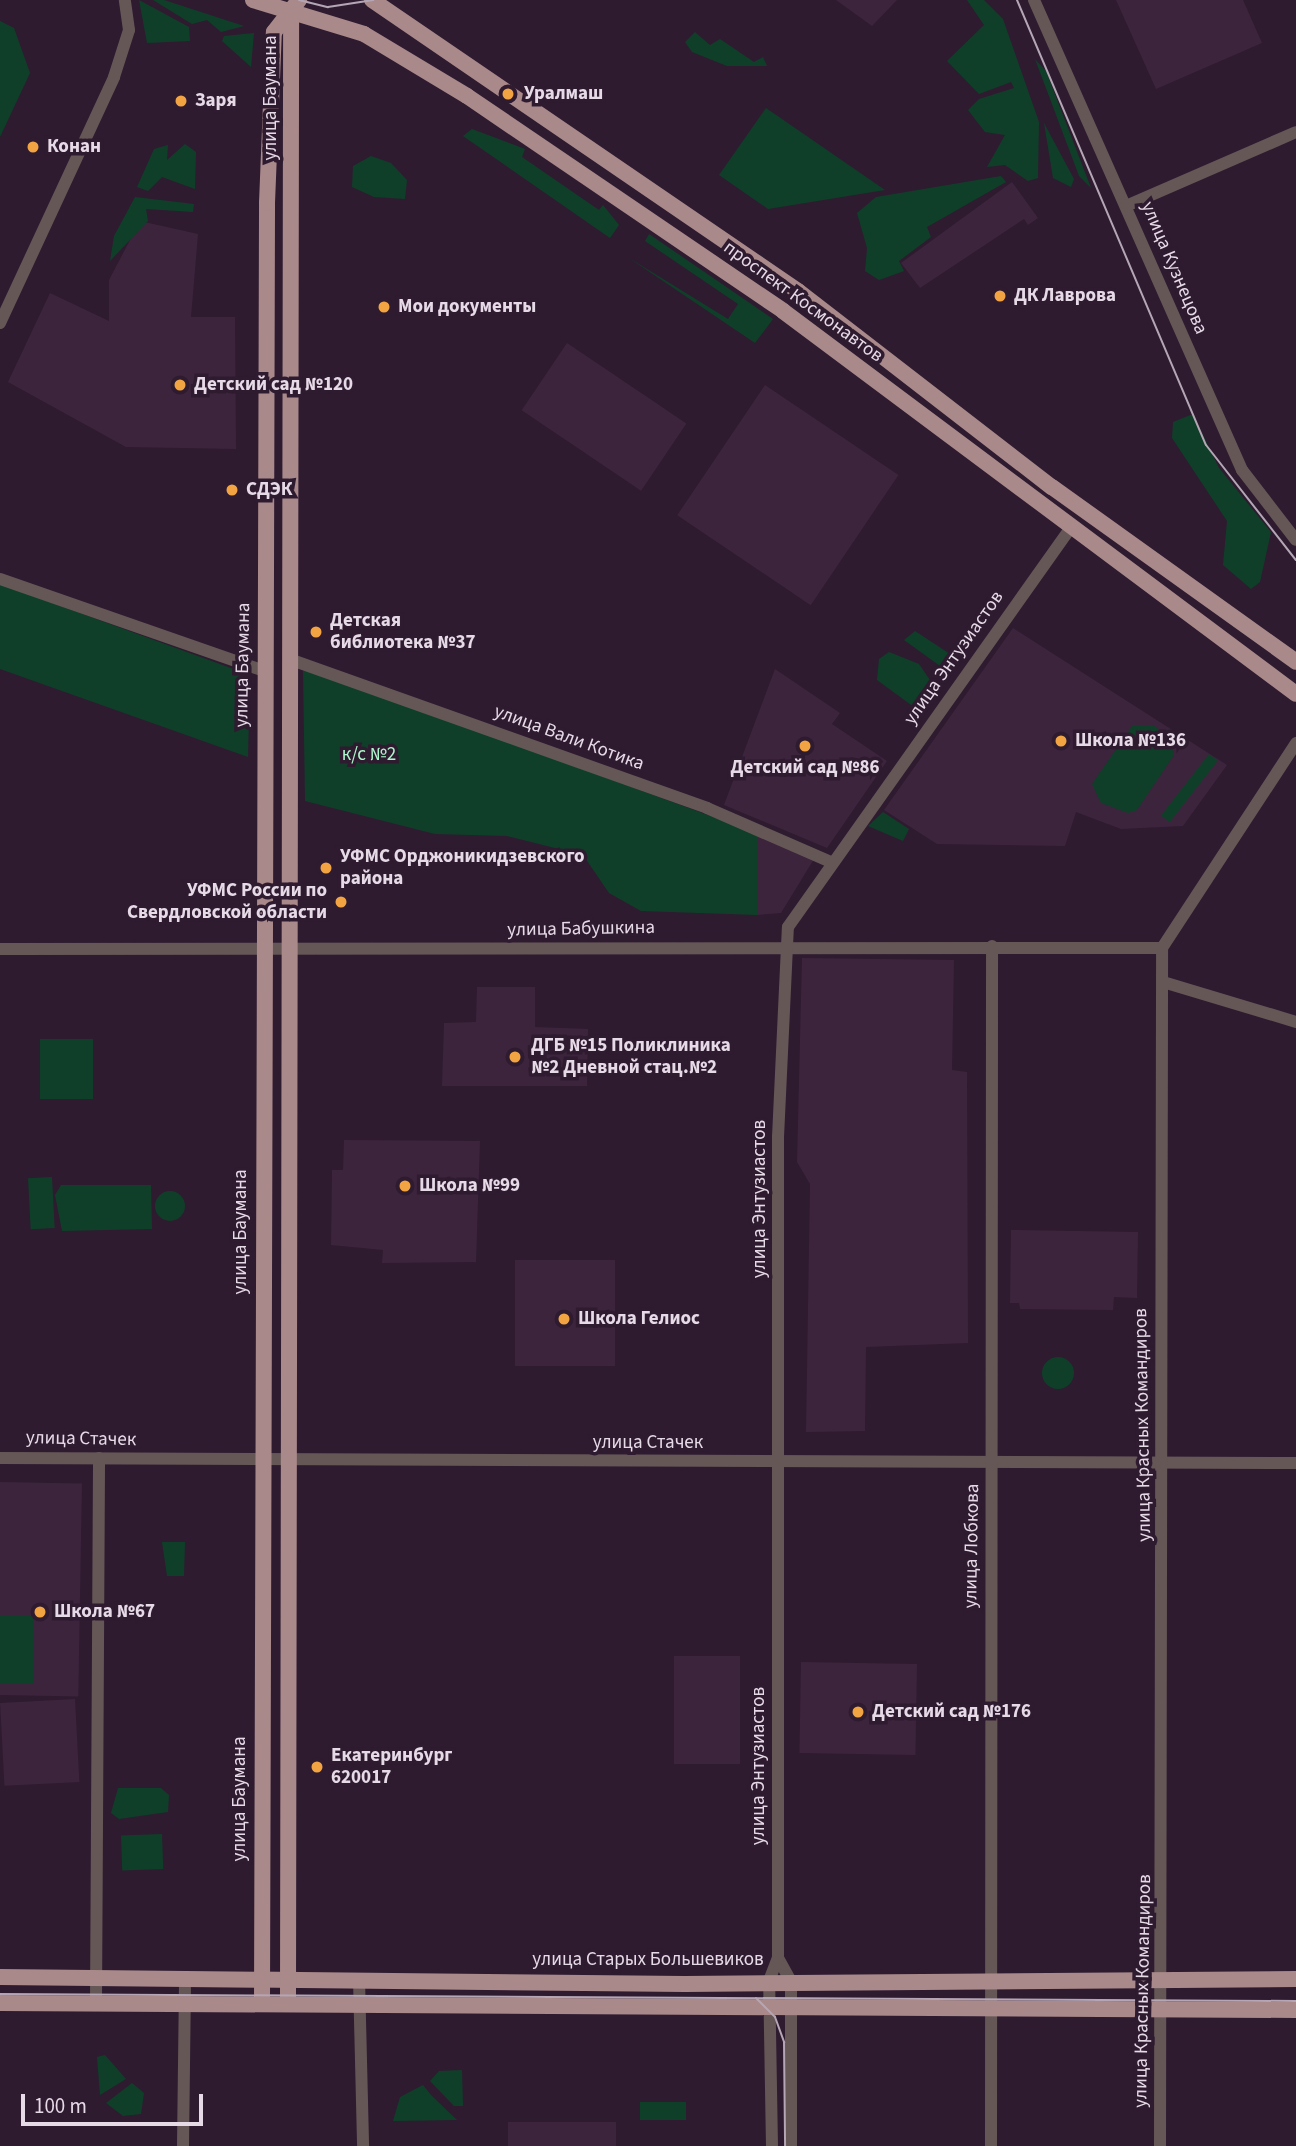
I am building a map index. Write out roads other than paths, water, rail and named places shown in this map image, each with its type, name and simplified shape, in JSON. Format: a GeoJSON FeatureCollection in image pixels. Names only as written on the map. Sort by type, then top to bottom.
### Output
{"type":"FeatureCollection","features":[{"type":"Feature","properties":{"kind":"main road","name":"проспект Космонавтов"},"geometry":{"type":"LineString","coordinates":[[253,0],[295,10],[364,34],[467,96],[783,311],[1069,530],[1296,694]]}},
{"type":"Feature","properties":{"kind":"main road","name":"проспект Космонавтов"},"geometry":{"type":"LineString","coordinates":[[372,0],[798,291],[1052,487],[1296,662]]}},
{"type":"Feature","properties":{"kind":"main road","name":"улица Баумана"},"geometry":{"type":"LineString","coordinates":[[288,2001],[292,953],[289,659],[295,10]]}},
{"type":"Feature","properties":{"kind":"main road","name":"улица Баумана"},"geometry":{"type":"LineString","coordinates":[[262,2002],[262,954],[271,56],[274,32],[295,10]]}},
{"type":"Feature","properties":{"kind":"main road","name":"улица Старых Большевиков"},"geometry":{"type":"LineString","coordinates":[[0,1977],[96,1980],[287,1978],[992,1982],[1163,1978],[1296,1979]]}},
{"type":"Feature","properties":{"kind":"main road"},"geometry":{"type":"LineString","coordinates":[[0,2003],[288,2001],[360,2005],[1296,2010]]}},
{"type":"Feature","properties":{"kind":"street"},"geometry":{"type":"LineString","coordinates":[[0,323],[74,167],[129,30],[125,0]]}},
{"type":"Feature","properties":{"kind":"street","name":"улица Кузнецова"},"geometry":{"type":"LineString","coordinates":[[1034,0],[1242,470],[1296,540]]}},
{"type":"Feature","properties":{"kind":"street"},"geometry":{"type":"LineString","coordinates":[[1126,206],[1296,132]]}},
{"type":"Feature","properties":{"kind":"street","name":"улица Энтузиастов"},"geometry":{"type":"LineString","coordinates":[[778,1958],[781,1463],[778,1136],[788,927],[1069,530]]}},
{"type":"Feature","properties":{"kind":"street"},"geometry":{"type":"LineString","coordinates":[[0,579],[264,671]]}},
{"type":"Feature","properties":{"kind":"street","name":"улица Вали Котика"},"geometry":{"type":"LineString","coordinates":[[289,659],[707,808],[833,863]]}},
{"type":"Feature","properties":{"kind":"street"},"geometry":{"type":"LineString","coordinates":[[1162,948],[1296,743]]}},
{"type":"Feature","properties":{"kind":"street","name":"улица Лобкова"},"geometry":{"type":"LineString","coordinates":[[991,2146],[992,946]]}},
{"type":"Feature","properties":{"kind":"street","name":"улица Бабушкина"},"geometry":{"type":"LineString","coordinates":[[0,949],[262,954],[786,947],[1162,948]]}},
{"type":"Feature","properties":{"kind":"street","name":"улица Красных Командиров"},"geometry":{"type":"LineString","coordinates":[[1160,2146],[1163,2010],[1164,1463],[1162,948]]}},
{"type":"Feature","properties":{"kind":"street"},"geometry":{"type":"LineString","coordinates":[[1163,982],[1296,1022]]}},
{"type":"Feature","properties":{"kind":"street","name":"улица Стачек"},"geometry":{"type":"LineString","coordinates":[[0,1458],[263,1462],[1296,1463]]}},
{"type":"Feature","properties":{"kind":"street"},"geometry":{"type":"LineString","coordinates":[[96,2003],[99,1458]]}},
{"type":"Feature","properties":{"kind":"street"},"geometry":{"type":"LineString","coordinates":[[778,1958],[791,1981],[791,2146]]}},
{"type":"Feature","properties":{"kind":"street"},"geometry":{"type":"LineString","coordinates":[[772,2146],[769,1981],[778,1958]]}},
{"type":"Feature","properties":{"kind":"street"},"geometry":{"type":"LineString","coordinates":[[183,2146],[185,1979]]}},
{"type":"Feature","properties":{"kind":"street"},"geometry":{"type":"LineString","coordinates":[[359,1979],[363,2146]]}},
{"type":"Feature","properties":{"kind":"tram line"},"geometry":{"type":"LineString","coordinates":[[299,0],[328,7],[373,0]]}},
{"type":"Feature","properties":{"kind":"tram line"},"geometry":{"type":"LineString","coordinates":[[1017,0],[1206,445],[1296,560]]}},
{"type":"Feature","properties":{"kind":"tram line"},"geometry":{"type":"LineString","coordinates":[[0,1994],[1296,2001]]}},
{"type":"Feature","properties":{"kind":"tram line"},"geometry":{"type":"LineString","coordinates":[[756,1998],[775,2017],[784,2042],[785,2146]]}},
{"type":"Feature","properties":{"kind":"place","name":"Уралмаш"},"geometry":{"type":"Point","coordinates":[508,94]}},
{"type":"Feature","properties":{"kind":"place","name":"Заря"},"geometry":{"type":"Point","coordinates":[181,101]}},
{"type":"Feature","properties":{"kind":"place","name":"Конан"},"geometry":{"type":"Point","coordinates":[33,147]}},
{"type":"Feature","properties":{"kind":"place","name":"ДК Лаврова"},"geometry":{"type":"Point","coordinates":[1000,296]}},
{"type":"Feature","properties":{"kind":"place","name":"Мои документы"},"geometry":{"type":"Point","coordinates":[384,307]}},
{"type":"Feature","properties":{"kind":"place","name":"Детский сад №120"},"geometry":{"type":"Point","coordinates":[180,385]}},
{"type":"Feature","properties":{"kind":"place","name":"СДЭК"},"geometry":{"type":"Point","coordinates":[232,490]}},
{"type":"Feature","properties":{"kind":"place","name":"Детская библиотека №37"},"geometry":{"type":"Point","coordinates":[316,632]}},
{"type":"Feature","properties":{"kind":"place","name":"Школа №136"},"geometry":{"type":"Point","coordinates":[1061,741]}},
{"type":"Feature","properties":{"kind":"place","name":"Детский сад №86"},"geometry":{"type":"Point","coordinates":[805,746]}},
{"type":"Feature","properties":{"kind":"place","name":"УФМС Орджоникидзевского района"},"geometry":{"type":"Point","coordinates":[326,868]}},
{"type":"Feature","properties":{"kind":"place","name":"УФМС России по Свердловской области"},"geometry":{"type":"Point","coordinates":[341,902]}},
{"type":"Feature","properties":{"kind":"place","name":"ДГБ №15 Поликлиника №2 Дневной стац.№2"},"geometry":{"type":"Point","coordinates":[515,1057]}},
{"type":"Feature","properties":{"kind":"place","name":"Школа №99"},"geometry":{"type":"Point","coordinates":[405,1186]}},
{"type":"Feature","properties":{"kind":"place","name":"Школа Гелиос"},"geometry":{"type":"Point","coordinates":[564,1319]}},
{"type":"Feature","properties":{"kind":"place","name":"Школа №67"},"geometry":{"type":"Point","coordinates":[40,1612]}},
{"type":"Feature","properties":{"kind":"place","name":"Детский сад №176"},"geometry":{"type":"Point","coordinates":[858,1712]}},
{"type":"Feature","properties":{"kind":"place","name":"Екатеринбург 620017"},"geometry":{"type":"Point","coordinates":[317,1767]}},
{"type":"Feature","properties":{"kind":"park label","name":"к/с №2"},"geometry":{"type":"Point","coordinates":[369,755]}}]}
